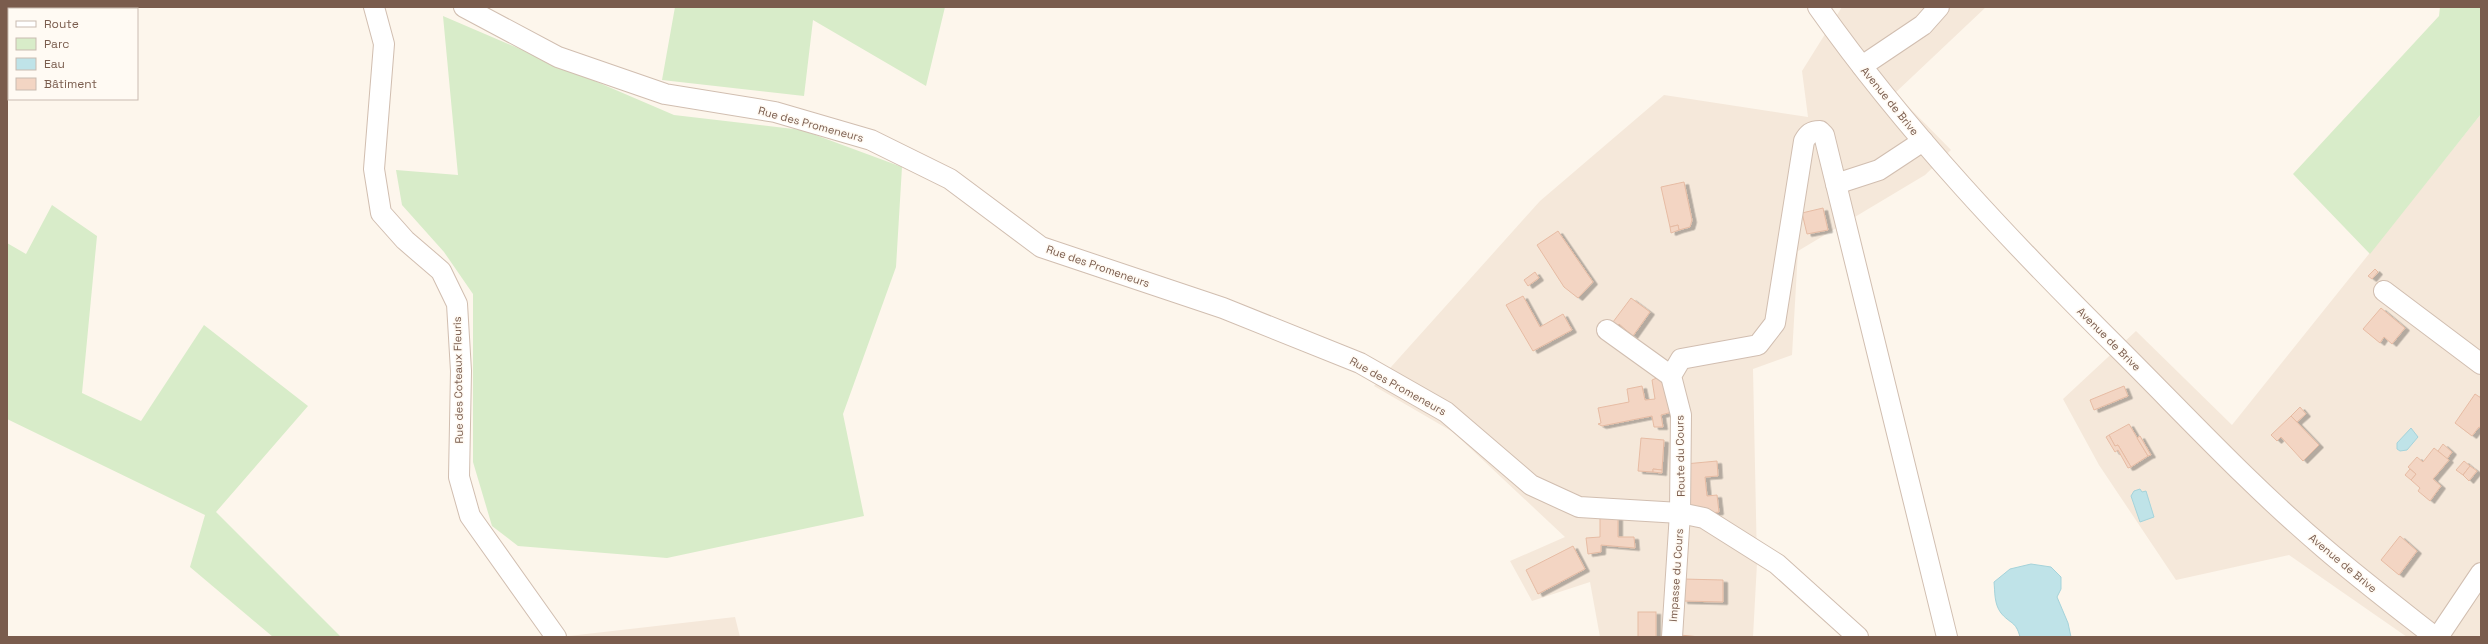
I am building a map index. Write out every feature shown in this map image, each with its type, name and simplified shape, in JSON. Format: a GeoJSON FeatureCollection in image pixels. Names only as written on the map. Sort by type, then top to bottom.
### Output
{"type":"FeatureCollection","features":[{"type":"Feature","properties":{"kind":"street","name":"Rue des Coteaux Fleuris"},"geometry":{"type":"LineString","coordinates":[[374,7],[384,44],[374,169],[381,214],[404,240],[441,271],[457,304],[461,371],[459,477],[466,503],[470,516],[556,637]]}},
{"type":"Feature","properties":{"kind":"street","name":"Rue des Promeneurs"},"geometry":{"type":"LineString","coordinates":[[464,7],[558,57],[665,94],[775,112],[871,140],[950,180],[1041,247],[1223,308],[1360,363],[1446,412],[1531,485],[1579,507],[1680,513]]}},
{"type":"Feature","properties":{"kind":"street","name":"Avenue de Brive"},"geometry":{"type":"LineString","coordinates":[[1818,7],[1891,106],[1984,211],[2061,291],[2274,502],[2323,548],[2437,637]]}},
{"type":"Feature","properties":{"kind":"street"},"geometry":{"type":"LineString","coordinates":[[1862,66],[1923,25],[1939,7]]}},
{"type":"Feature","properties":{"kind":"street"},"geometry":{"type":"LineString","coordinates":[[1607,330],[1671,376],[1681,359],[1758,345],[1775,323],[1804,142],[1807,135],[1814,131],[1820,131],[1824,136],[1947,637]]}},
{"type":"Feature","properties":{"kind":"street"},"geometry":{"type":"LineString","coordinates":[[1836,184],[1879,170],[1911,151],[1923,141]]}},
{"type":"Feature","properties":{"kind":"street"},"geometry":{"type":"LineString","coordinates":[[2384,291],[2481,364]]}},
{"type":"Feature","properties":{"kind":"street","name":"Route du Cours"},"geometry":{"type":"LineString","coordinates":[[1671,376],[1681,415],[1680,513],[1704,518],[1777,564],[1858,637]]}},
{"type":"Feature","properties":{"kind":"street","name":"Impasse du Cours"},"geometry":{"type":"LineString","coordinates":[[1672,637],[1680,513]]}},
{"type":"Feature","properties":{"kind":"street"},"geometry":{"type":"LineString","coordinates":[[2437,637],[2481,573]]}},
{"type":"Feature","properties":{"kind":"shaded area"},"geometry":{"type":"Polygon","coordinates":[[[1842,7],[1986,7],[1895,93],[1951,150],[1925,175],[1798,251],[1792,355],[1753,369],[1757,563],[1753,637],[1600,637],[1590,582],[1532,601],[1510,561],[1565,537],[1453,432],[1374,386],[1540,201],[1664,95],[1808,117],[1802,71],[1842,7]]]}},
{"type":"Feature","properties":{"kind":"shaded area"},"geometry":{"type":"Polygon","coordinates":[[[2481,114],[2481,637],[2407,637],[2289,555],[2176,580],[2099,465],[2063,399],[2136,331],[2232,425],[2481,114]]]}},
{"type":"Feature","properties":{"kind":"shaded area"},"geometry":{"type":"Polygon","coordinates":[[[735,617],[740,637],[560,637],[735,617]]]}},
{"type":"Feature","properties":{"kind":"green space"},"geometry":{"type":"Polygon","coordinates":[[[675,7],[945,7],[926,86],[813,20],[804,96],[662,80],[675,7]]]}},
{"type":"Feature","properties":{"kind":"green space"},"geometry":{"type":"Polygon","coordinates":[[[2440,7],[2481,7],[2481,114],[2370,254],[2293,174],[2439,16],[2440,7]]]}},
{"type":"Feature","properties":{"kind":"green space"},"geometry":{"type":"Polygon","coordinates":[[[443,16],[674,115],[802,130],[902,167],[896,267],[843,414],[864,516],[667,558],[518,546],[492,526],[473,462],[473,294],[444,252],[402,205],[396,170],[458,175],[443,16]]]}},
{"type":"Feature","properties":{"kind":"green space"},"geometry":{"type":"Polygon","coordinates":[[[52,205],[97,236],[82,393],[141,421],[204,325],[308,406],[216,512],[341,637],[273,637],[190,567],[205,515],[7,419],[7,243],[26,254],[52,205]]]}},
{"type":"Feature","properties":{"kind":"water"},"geometry":{"type":"Polygon","coordinates":[[[2411,428],[2418,437],[2407,450],[2400,451],[2397,449],[2397,443],[2411,428]]]}},
{"type":"Feature","properties":{"kind":"water"},"geometry":{"type":"Polygon","coordinates":[[[2140,489],[2142,492],[2146,491],[2154,517],[2140,522],[2131,496],[2134,491],[2140,489]]]}},
{"type":"Feature","properties":{"kind":"water"},"geometry":{"type":"Polygon","coordinates":[[[2031,564],[2051,567],[2061,577],[2061,589],[2057,597],[2068,623],[2071,637],[2020,637],[2015,625],[2004,617],[1997,606],[1994,582],[2010,569],[2031,564]]]}},
{"type":"Feature","properties":{"kind":"building"},"geometry":{"type":"Polygon","coordinates":[[[1684,182],[1692,220],[1690,227],[1679,230],[1678,225],[1670,227],[1661,187],[1684,182]]]}},
{"type":"Feature","properties":{"kind":"building"},"geometry":{"type":"Polygon","coordinates":[[[1823,208],[1828,230],[1807,234],[1802,213],[1823,208]]]}},
{"type":"Feature","properties":{"kind":"building"},"geometry":{"type":"Polygon","coordinates":[[[1678,225],[1679,230],[1671,233],[1670,227],[1678,225]]]}},
{"type":"Feature","properties":{"kind":"building"},"geometry":{"type":"Polygon","coordinates":[[[1558,231],[1593,282],[1578,298],[1564,287],[1537,245],[1558,231]]]}},
{"type":"Feature","properties":{"kind":"building"},"geometry":{"type":"Polygon","coordinates":[[[2375,269],[2378,272],[2372,279],[2368,276],[2375,269]]]}},
{"type":"Feature","properties":{"kind":"building"},"geometry":{"type":"Polygon","coordinates":[[[1535,272],[1539,278],[1528,286],[1524,280],[1535,272]]]}},
{"type":"Feature","properties":{"kind":"building"},"geometry":{"type":"Polygon","coordinates":[[[1523,296],[1540,327],[1563,314],[1572,330],[1533,351],[1506,305],[1523,296]]]}},
{"type":"Feature","properties":{"kind":"building"},"geometry":{"type":"Polygon","coordinates":[[[1631,298],[1650,312],[1633,336],[1619,324],[1615,329],[1610,326],[1631,298]]]}},
{"type":"Feature","properties":{"kind":"building"},"geometry":{"type":"Polygon","coordinates":[[[2381,308],[2405,328],[2392,344],[2384,337],[2380,343],[2363,329],[2381,308]]]}},
{"type":"Feature","properties":{"kind":"building"},"geometry":{"type":"Polygon","coordinates":[[[1659,377],[1669,395],[1672,412],[1661,415],[1663,427],[1654,427],[1652,416],[1602,426],[1598,424],[1601,423],[1598,408],[1629,402],[1627,389],[1642,386],[1645,400],[1655,399],[1652,380],[1659,377]]]}},
{"type":"Feature","properties":{"kind":"building"},"geometry":{"type":"Polygon","coordinates":[[[2124,386],[2128,396],[2094,410],[2090,400],[2124,386]]]}},
{"type":"Feature","properties":{"kind":"building"},"geometry":{"type":"Polygon","coordinates":[[[2475,394],[2481,398],[2481,428],[2479,427],[2472,436],[2455,423],[2475,394]]]}},
{"type":"Feature","properties":{"kind":"building"},"geometry":{"type":"Polygon","coordinates":[[[2300,407],[2306,414],[2297,422],[2291,416],[2300,407]]]}},
{"type":"Feature","properties":{"kind":"building"},"geometry":{"type":"Polygon","coordinates":[[[2291,416],[2319,445],[2303,461],[2281,437],[2277,441],[2271,435],[2291,416]]]}},
{"type":"Feature","properties":{"kind":"building"},"geometry":{"type":"Polygon","coordinates":[[[2129,424],[2148,456],[2131,467],[2118,445],[2115,446],[2109,435],[2129,424]]]}},
{"type":"Feature","properties":{"kind":"building"},"geometry":{"type":"Polygon","coordinates":[[[2109,435],[2115,446],[2118,445],[2131,467],[2128,468],[2118,450],[2115,452],[2106,437],[2109,435]]]}},
{"type":"Feature","properties":{"kind":"building"},"geometry":{"type":"Polygon","coordinates":[[[2140,436],[2151,455],[2148,456],[2137,438],[2140,436]]]}},
{"type":"Feature","properties":{"kind":"building"},"geometry":{"type":"Polygon","coordinates":[[[1641,438],[1664,440],[1662,470],[1653,469],[1653,472],[1638,471],[1641,438]]]}},
{"type":"Feature","properties":{"kind":"building"},"geometry":{"type":"Polygon","coordinates":[[[2443,444],[2452,452],[2447,459],[2438,451],[2443,444]]]}},
{"type":"Feature","properties":{"kind":"building"},"geometry":{"type":"Polygon","coordinates":[[[2434,448],[2449,460],[2433,479],[2441,486],[2430,501],[2418,491],[2420,488],[2411,480],[2416,474],[2408,467],[2417,457],[2423,462],[2434,448]]]}},
{"type":"Feature","properties":{"kind":"building"},"geometry":{"type":"Polygon","coordinates":[[[1717,461],[1718,476],[1705,477],[1707,496],[1717,495],[1719,512],[1704,514],[1690,509],[1685,464],[1717,461]]]}},
{"type":"Feature","properties":{"kind":"building"},"geometry":{"type":"Polygon","coordinates":[[[2464,461],[2470,466],[2463,475],[2456,470],[2464,461]]]}},
{"type":"Feature","properties":{"kind":"building"},"geometry":{"type":"Polygon","coordinates":[[[2470,466],[2477,471],[2469,481],[2463,475],[2470,466]]]}},
{"type":"Feature","properties":{"kind":"building"},"geometry":{"type":"Polygon","coordinates":[[[1653,469],[1662,470],[1662,473],[1653,472],[1653,469]]]}},
{"type":"Feature","properties":{"kind":"building"},"geometry":{"type":"Polygon","coordinates":[[[2410,469],[2416,474],[2411,480],[2405,475],[2410,469]]]}},
{"type":"Feature","properties":{"kind":"building"},"geometry":{"type":"Polygon","coordinates":[[[1618,513],[1618,537],[1634,537],[1635,548],[1601,545],[1601,552],[1588,554],[1586,538],[1600,537],[1600,514],[1618,513]]]}},
{"type":"Feature","properties":{"kind":"building"},"geometry":{"type":"Polygon","coordinates":[[[2400,536],[2417,551],[2399,575],[2381,560],[2400,536]]]}},
{"type":"Feature","properties":{"kind":"building"},"geometry":{"type":"Polygon","coordinates":[[[1573,546],[1585,569],[1538,594],[1526,570],[1573,546]]]}},
{"type":"Feature","properties":{"kind":"building"},"geometry":{"type":"Polygon","coordinates":[[[1683,579],[1723,580],[1723,602],[1683,601],[1683,579]]]}},
{"type":"Feature","properties":{"kind":"building"},"geometry":{"type":"Polygon","coordinates":[[[1638,612],[1656,612],[1656,637],[1638,637],[1638,612]]]}},
{"type":"Feature","properties":{"kind":"building"},"geometry":{"type":"Polygon","coordinates":[[[1680,635],[1700,637],[1679,637],[1680,635]]]}}]}
